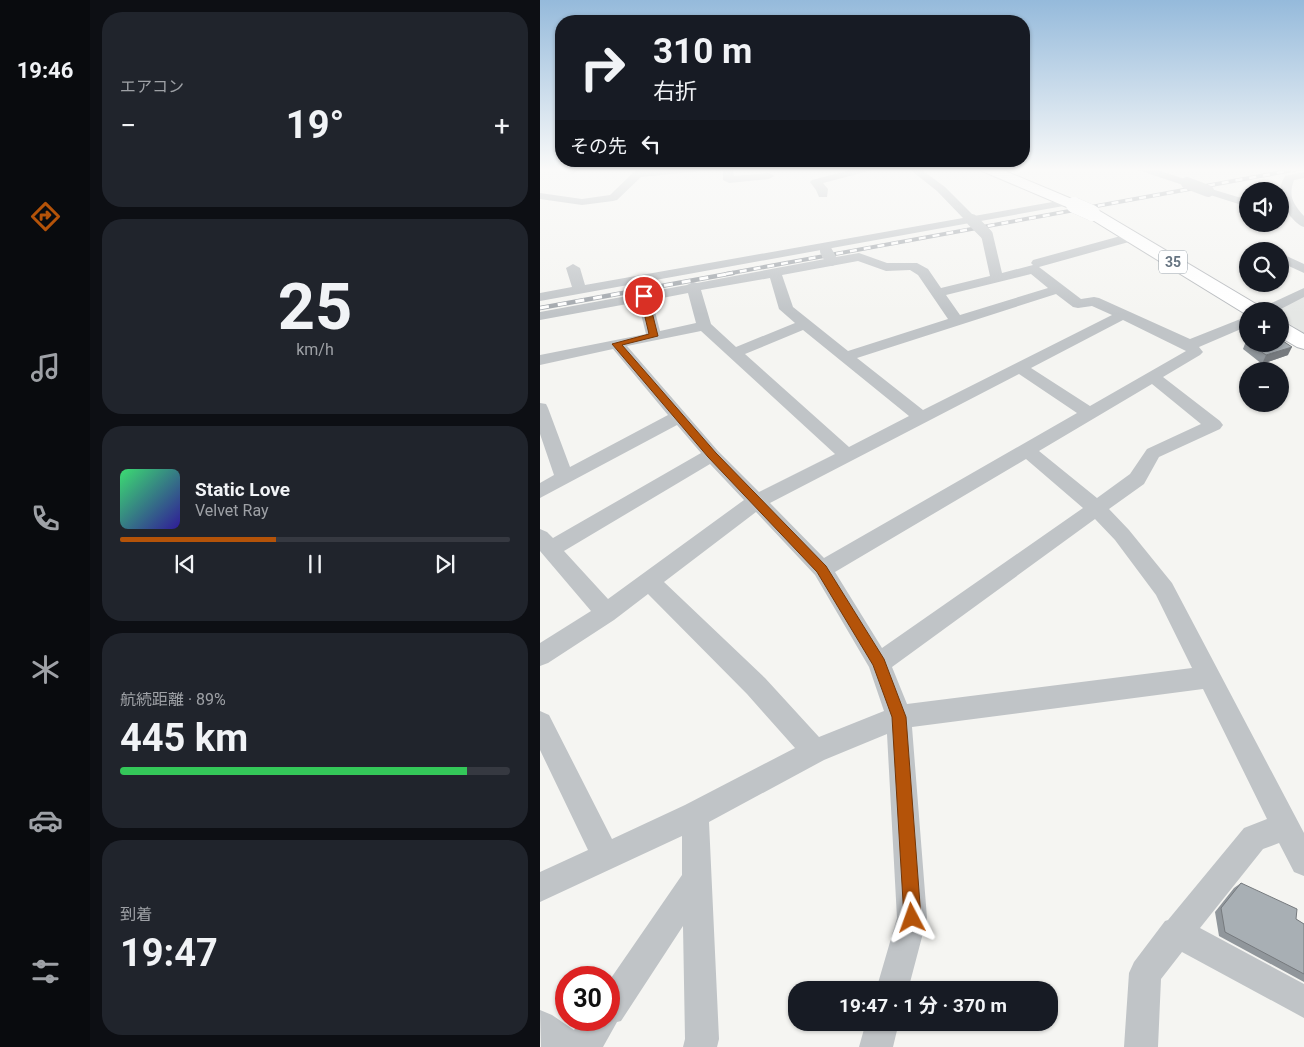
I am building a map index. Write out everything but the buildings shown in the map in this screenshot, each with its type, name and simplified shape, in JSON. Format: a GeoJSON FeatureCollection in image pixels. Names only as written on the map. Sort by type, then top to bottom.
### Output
{"type":"FeatureCollection","features":[{"type":"Feature","properties":{"kind":"main road","name":"35"},"geometry":{"type":"LineString","coordinates":[[1098,217],[1239,302]]}},
{"type":"Feature","properties":{"kind":"main road"},"geometry":{"type":"LineString","coordinates":[[1289,334],[1304,343]]}},
{"type":"Feature","properties":{"kind":"street"},"geometry":{"type":"LineString","coordinates":[[969,217],[987,235],[997,278]]}},
{"type":"Feature","properties":{"kind":"street"},"geometry":{"type":"LineString","coordinates":[[540,316],[693,286],[775,273],[828,255],[990,217]]}},
{"type":"Feature","properties":{"kind":"street"},"geometry":{"type":"LineString","coordinates":[[1289,218],[1304,222]]}},
{"type":"Feature","properties":{"kind":"street"},"geometry":{"type":"LineString","coordinates":[[1038,263],[1132,237]]}},
{"type":"Feature","properties":{"kind":"street"},"geometry":{"type":"LineString","coordinates":[[540,297],[828,255],[859,257],[886,267],[912,266],[923,272],[956,321]]}},
{"type":"Feature","properties":{"kind":"street"},"geometry":{"type":"LineString","coordinates":[[1289,262],[1304,269]]}},
{"type":"Feature","properties":{"kind":"street"},"geometry":{"type":"LineString","coordinates":[[573,268],[580,290]]}},
{"type":"Feature","properties":{"kind":"street"},"geometry":{"type":"LineString","coordinates":[[937,293],[1033,269],[1078,304],[1094,301],[1193,349]]}},
{"type":"Feature","properties":{"kind":"street"},"geometry":{"type":"LineString","coordinates":[[775,273],[786,309],[847,356],[920,417]]}},
{"type":"Feature","properties":{"kind":"street"},"geometry":{"type":"LineString","coordinates":[[693,286],[704,326],[847,455]]}},
{"type":"Feature","properties":{"kind":"street"},"geometry":{"type":"LineString","coordinates":[[847,356],[1058,290]]}},
{"type":"Feature","properties":{"kind":"street"},"geometry":{"type":"LineString","coordinates":[[1284,302],[1304,292]]}},
{"type":"Feature","properties":{"kind":"street"},"geometry":{"type":"LineString","coordinates":[[644,296],[654,336]]}},
{"type":"Feature","properties":{"kind":"street"},"geometry":{"type":"LineString","coordinates":[[540,656],[606,613],[756,502],[1122,315]]}},
{"type":"Feature","properties":{"kind":"street"},"geometry":{"type":"LineString","coordinates":[[735,353],[806,324]]}},
{"type":"Feature","properties":{"kind":"street"},"geometry":{"type":"LineString","coordinates":[[822,569],[1153,377],[1193,349],[1239,325]]}},
{"type":"Feature","properties":{"kind":"street"},"geometry":{"type":"LineString","coordinates":[[540,360],[704,326]]}},
{"type":"Feature","properties":{"kind":"street"},"geometry":{"type":"LineString","coordinates":[[617,344],[712,455],[822,569],[879,663],[899,717],[912,918],[894,981]]}},
{"type":"Feature","properties":{"kind":"street"},"geometry":{"type":"LineString","coordinates":[[1018,367],[1089,413]]}},
{"type":"Feature","properties":{"kind":"street"},"geometry":{"type":"LineString","coordinates":[[879,663],[1137,479],[1153,453],[1214,425],[1153,377]]}},
{"type":"Feature","properties":{"kind":"street"},"geometry":{"type":"LineString","coordinates":[[540,410],[564,478]]}},
{"type":"Feature","properties":{"kind":"street"},"geometry":{"type":"LineString","coordinates":[[540,491],[680,416]]}},
{"type":"Feature","properties":{"kind":"street"},"geometry":{"type":"LineString","coordinates":[[1027,450],[1097,508],[1122,535],[1164,589],[1304,862]]}},
{"type":"Feature","properties":{"kind":"street"},"geometry":{"type":"LineString","coordinates":[[606,613],[545,543],[712,455]]}},
{"type":"Feature","properties":{"kind":"street"},"geometry":{"type":"LineString","coordinates":[[649,581],[756,686],[815,751]]}},
{"type":"Feature","properties":{"kind":"street"},"geometry":{"type":"LineString","coordinates":[[540,887],[695,815],[815,751],[899,717],[1003,702],[1209,677]]}},
{"type":"Feature","properties":{"kind":"street"},"geometry":{"type":"LineString","coordinates":[[540,723],[606,856]]}},
{"type":"Feature","properties":{"kind":"street"},"geometry":{"type":"LineString","coordinates":[[695,815],[702,1039],[700,1047]]}},
{"type":"Feature","properties":{"kind":"street"},"geometry":{"type":"LineString","coordinates":[[1141,1047],[1145,973],[1176,932],[1254,838],[1286,828]]}},
{"type":"Feature","properties":{"kind":"street"},"geometry":{"type":"LineString","coordinates":[[620,993],[697,879]]}},
{"type":"Feature","properties":{"kind":"street"},"geometry":{"type":"LineString","coordinates":[[1176,932],[1304,1002]]}},
{"type":"Feature","properties":{"kind":"street"},"geometry":{"type":"LineString","coordinates":[[540,1027],[570,1047]]}},
{"type":"Feature","properties":{"kind":"street"},"geometry":{"type":"LineString","coordinates":[[582,1047],[593,1031]]}},
{"type":"Feature","properties":{"kind":"street"},"geometry":{"type":"LineString","coordinates":[[876,1047],[880,1031]]}},
{"type":"Feature","properties":{"kind":"shaded area"},"geometry":{"type":"Polygon","coordinates":[[[1304,295],[1304,333],[1289,324],[1289,302],[1304,295]]]}},
{"type":"Feature","properties":{"kind":"railway"},"geometry":{"type":"LineString","coordinates":[[726,274],[1038,217]]}},
{"type":"Feature","properties":{"kind":"railway"},"geometry":{"type":"LineString","coordinates":[[540,308],[733,273]]}},
{"type":"Feature","properties":{"kind":"route"},"geometry":{"type":"LineString","coordinates":[[644,296],[654,336],[617,344],[712,455],[822,569],[879,663],[899,717],[912,918]]}}]}
